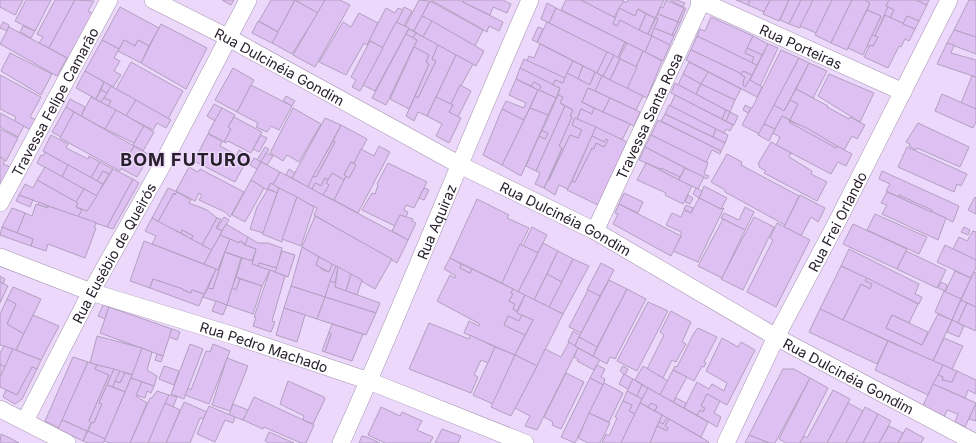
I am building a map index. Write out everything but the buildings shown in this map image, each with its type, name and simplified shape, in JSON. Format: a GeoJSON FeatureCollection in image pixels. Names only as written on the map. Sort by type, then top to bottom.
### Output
{"type":"FeatureCollection","features":[{"type":"Feature","properties":{"kind":"street","name":"Travessa Felipe Camarão"},"geometry":{"type":"LineString","coordinates":[[0,203],[109,0]]}},
{"type":"Feature","properties":{"kind":"street","name":"Rua Dulcinéia Gondim"},"geometry":{"type":"LineString","coordinates":[[153,0],[227,37],[458,164],[595,231],[776,337],[976,443]]}},
{"type":"Feature","properties":{"kind":"street","name":"Rua Eusébio de Queirós"},"geometry":{"type":"LineString","coordinates":[[25,421],[91,292],[160,169],[227,37],[248,0]]}},
{"type":"Feature","properties":{"kind":"street","name":"Rua Aquiraz"},"geometry":{"type":"LineString","coordinates":[[341,443],[369,381],[458,164],[530,0]]}},
{"type":"Feature","properties":{"kind":"street","name":"Rua Frei Orlando"},"geometry":{"type":"LineString","coordinates":[[726,443],[776,337],[949,0]]}},
{"type":"Feature","properties":{"kind":"street","name":"Rua Porteiras"},"geometry":{"type":"LineString","coordinates":[[701,1],[903,92]]}},
{"type":"Feature","properties":{"kind":"street","name":"Travessa Santa Rosa"},"geometry":{"type":"LineString","coordinates":[[595,231],[701,1]]}},
{"type":"Feature","properties":{"kind":"street","name":"Rua Pedro Machado"},"geometry":{"type":"LineString","coordinates":[[0,257],[91,292],[238,337],[369,381],[525,443]]}},
{"type":"Feature","properties":{"kind":"street"},"geometry":{"type":"LineString","coordinates":[[0,409],[67,443]]}},
{"type":"Feature","properties":{"kind":"district","name":"BOM FUTURO"},"geometry":{"type":"Point","coordinates":[186,159]}}]}
